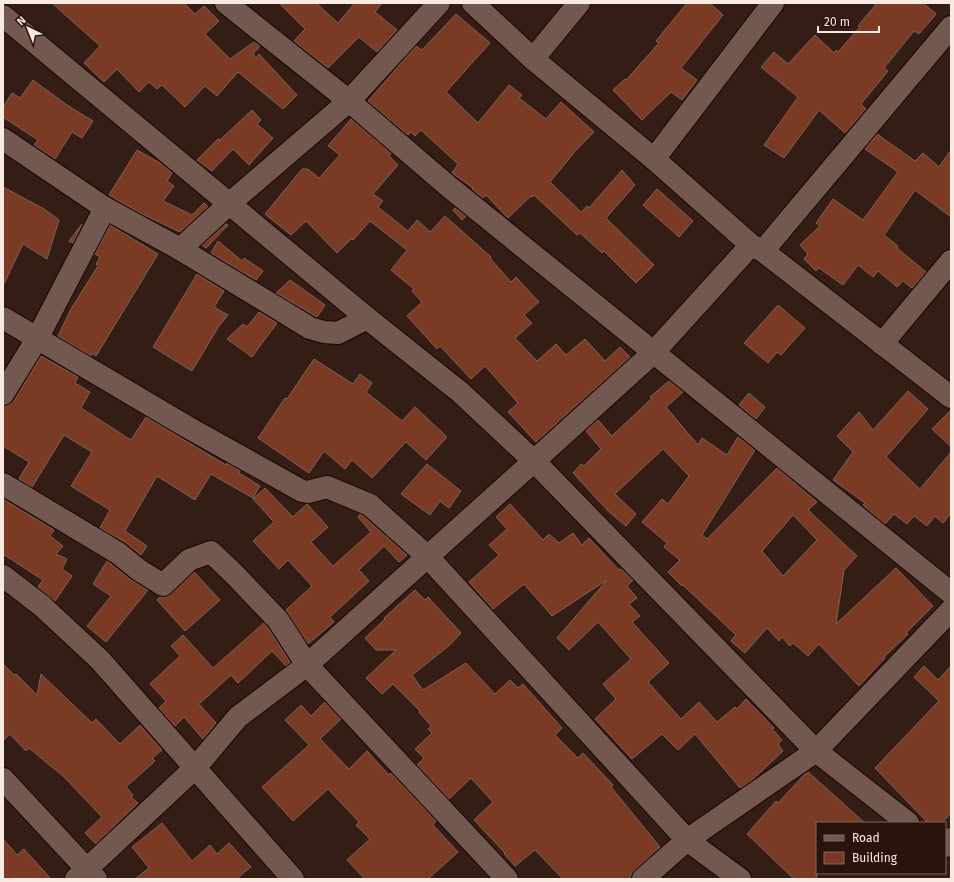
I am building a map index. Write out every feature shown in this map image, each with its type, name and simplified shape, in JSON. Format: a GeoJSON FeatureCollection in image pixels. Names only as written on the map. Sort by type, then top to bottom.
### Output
{"type":"FeatureCollection","features":[{"type":"Feature","properties":{"kind":"street"},"geometry":{"type":"LineString","coordinates":[[226,3],[349,101],[448,186],[653,353],[951,593]]}},
{"type":"Feature","properties":{"kind":"street"},"geometry":{"type":"LineString","coordinates":[[180,249],[229,204],[349,101],[439,3]]}},
{"type":"Feature","properties":{"kind":"street"},"geometry":{"type":"LineString","coordinates":[[473,3],[533,59],[654,159],[757,248],[951,398]]}},
{"type":"Feature","properties":{"kind":"street"},"geometry":{"type":"LineString","coordinates":[[533,59],[579,3]]}},
{"type":"Feature","properties":{"kind":"street"},"geometry":{"type":"LineString","coordinates":[[654,159],[773,3]]}},
{"type":"Feature","properties":{"kind":"street"},"geometry":{"type":"LineString","coordinates":[[3,16],[367,318],[460,392],[534,461],[816,752],[907,822]]}},
{"type":"Feature","properties":{"kind":"street"},"geometry":{"type":"LineString","coordinates":[[3,779],[86,876],[195,768],[238,717],[306,665],[653,353],[757,248],[951,27]]}},
{"type":"Feature","properties":{"kind":"street"},"geometry":{"type":"LineString","coordinates":[[3,139],[105,208],[180,249],[310,328],[324,332],[338,333],[367,318]]}},
{"type":"Feature","properties":{"kind":"street"},"geometry":{"type":"LineString","coordinates":[[3,394],[37,339],[105,208]]}},
{"type":"Feature","properties":{"kind":"street"},"geometry":{"type":"LineString","coordinates":[[882,344],[951,261]]}},
{"type":"Feature","properties":{"kind":"street"},"geometry":{"type":"LineString","coordinates":[[3,318],[37,339],[102,375],[189,428],[302,491],[308,492],[327,487],[370,505],[428,556],[686,840],[740,879]]}},
{"type":"Feature","properties":{"kind":"street"},"geometry":{"type":"LineString","coordinates":[[3,484],[118,553],[139,570],[163,585],[189,560],[211,552],[278,620],[306,665],[507,879]]}},
{"type":"Feature","properties":{"kind":"street"},"geometry":{"type":"LineString","coordinates":[[3,576],[42,606],[100,660],[293,879]]}},
{"type":"Feature","properties":{"kind":"street"},"geometry":{"type":"LineString","coordinates":[[643,879],[686,840],[816,752],[951,610]]}},
{"type":"Feature","properties":{"kind":"building"},"geometry":{"type":"Polygon","coordinates":[[[52,3],[184,3],[195,14],[204,6],[219,21],[205,34],[230,59],[254,42],[260,46],[253,54],[256,58],[259,54],[297,95],[283,109],[238,72],[217,96],[205,86],[185,107],[162,85],[157,89],[149,82],[139,92],[117,69],[104,82],[84,63],[100,46],[52,3]]]}},
{"type":"Feature","properties":{"kind":"building"},"geometry":{"type":"Polygon","coordinates":[[[279,3],[316,3],[338,23],[355,3],[382,3],[375,12],[397,30],[377,52],[359,37],[328,68],[294,41],[305,29],[279,3]]]}},
{"type":"Feature","properties":{"kind":"building"},"geometry":{"type":"Polygon","coordinates":[[[687,3],[710,3],[723,15],[681,68],[697,80],[682,100],[671,92],[642,120],[613,90],[625,79],[626,80],[659,43],[656,41],[687,3]]]}},
{"type":"Feature","properties":{"kind":"building"},"geometry":{"type":"Polygon","coordinates":[[[877,3],[923,3],[936,14],[919,34],[914,31],[884,68],[888,71],[861,104],[866,109],[845,133],[819,110],[784,158],[764,145],[798,97],[761,67],[774,52],[788,64],[815,35],[834,53],[836,50],[838,52],[860,27],[858,26],[877,3]]]}},
{"type":"Feature","properties":{"kind":"building"},"geometry":{"type":"Polygon","coordinates":[[[456,14],[490,43],[446,92],[478,123],[509,85],[522,95],[519,98],[546,119],[561,102],[594,132],[577,149],[550,182],[581,212],[587,206],[589,208],[622,170],[635,185],[606,218],[654,265],[636,283],[604,251],[602,253],[580,233],[577,235],[534,195],[532,197],[531,196],[508,218],[486,195],[483,198],[472,189],[473,188],[452,173],[458,164],[421,130],[415,136],[411,132],[408,135],[368,101],[416,46],[422,50],[456,14]]]}},
{"type":"Feature","properties":{"kind":"building"},"geometry":{"type":"Polygon","coordinates":[[[33,80],[67,105],[93,121],[82,138],[72,132],[55,159],[34,145],[38,140],[3,117],[3,107],[12,93],[20,98],[33,80]]]}},
{"type":"Feature","properties":{"kind":"building"},"geometry":{"type":"Polygon","coordinates":[[[252,110],[261,120],[257,124],[273,138],[249,165],[233,149],[212,171],[197,160],[218,139],[220,140],[252,110]]]}},
{"type":"Feature","properties":{"kind":"building"},"geometry":{"type":"Polygon","coordinates":[[[351,119],[391,153],[389,156],[398,165],[373,194],[383,201],[378,207],[408,231],[417,220],[430,232],[445,216],[491,257],[490,258],[511,282],[516,277],[539,302],[524,315],[532,323],[515,338],[537,361],[556,344],[566,355],[585,339],[605,361],[620,347],[630,357],[536,442],[508,412],[518,403],[485,366],[471,379],[440,346],[437,349],[407,316],[422,302],[412,291],[414,289],[391,270],[407,250],[370,221],[353,240],[351,239],[337,253],[306,221],[291,235],[265,214],[302,169],[308,169],[319,178],[340,155],[328,146],[351,119]]]}},
{"type":"Feature","properties":{"kind":"building"},"geometry":{"type":"Polygon","coordinates":[[[877,134],[915,161],[923,153],[939,167],[951,150],[951,217],[915,190],[884,235],[926,272],[912,288],[903,281],[897,287],[878,271],[873,277],[858,265],[843,285],[819,268],[816,271],[804,259],[808,254],[800,245],[820,226],[816,223],[833,199],[863,220],[898,172],[865,149],[877,134]]]}},
{"type":"Feature","properties":{"kind":"building"},"geometry":{"type":"Polygon","coordinates":[[[137,150],[160,163],[172,173],[167,181],[174,186],[163,201],[192,215],[204,203],[208,207],[180,232],[138,212],[109,195],[137,150]]]}},
{"type":"Feature","properties":{"kind":"building"},"geometry":{"type":"Polygon","coordinates":[[[3,187],[44,209],[59,220],[47,259],[23,244],[3,286],[3,187]]]}},
{"type":"Feature","properties":{"kind":"building"},"geometry":{"type":"Polygon","coordinates":[[[657,189],[693,221],[679,237],[643,205],[657,189]]]}},
{"type":"Feature","properties":{"kind":"building"},"geometry":{"type":"Polygon","coordinates":[[[455,208],[466,216],[462,220],[453,210],[455,208]]]}},
{"type":"Feature","properties":{"kind":"building"},"geometry":{"type":"Polygon","coordinates":[[[82,224],[73,243],[69,241],[82,224]]]}},
{"type":"Feature","properties":{"kind":"building"},"geometry":{"type":"Polygon","coordinates":[[[226,224],[228,225],[206,248],[202,245],[226,224]]]}},
{"type":"Feature","properties":{"kind":"building"},"geometry":{"type":"Polygon","coordinates":[[[110,225],[158,254],[96,356],[92,353],[91,356],[58,336],[71,309],[98,266],[96,264],[100,257],[95,254],[110,225]]]}},
{"type":"Feature","properties":{"kind":"building"},"geometry":{"type":"Polygon","coordinates":[[[218,241],[242,261],[244,258],[263,271],[256,280],[211,253],[218,241]]]}},
{"type":"Feature","properties":{"kind":"building"},"geometry":{"type":"Polygon","coordinates":[[[197,274],[224,291],[214,307],[228,315],[219,326],[192,371],[153,347],[197,274]]]}},
{"type":"Feature","properties":{"kind":"building"},"geometry":{"type":"Polygon","coordinates":[[[290,280],[325,305],[317,317],[276,293],[290,280]]]}},
{"type":"Feature","properties":{"kind":"building"},"geometry":{"type":"Polygon","coordinates":[[[778,305],[805,328],[781,355],[777,352],[768,363],[744,343],[778,305]]]}},
{"type":"Feature","properties":{"kind":"building"},"geometry":{"type":"Polygon","coordinates":[[[259,312],[277,323],[252,357],[227,339],[243,324],[247,327],[259,312]]]}},
{"type":"Feature","properties":{"kind":"building"},"geometry":{"type":"Polygon","coordinates":[[[41,356],[78,377],[75,383],[90,392],[81,408],[131,440],[146,417],[226,465],[227,463],[240,471],[239,473],[260,486],[253,498],[211,474],[195,500],[157,476],[125,531],[147,546],[141,555],[125,542],[100,528],[110,510],[71,486],[92,452],[64,435],[32,487],[19,479],[29,462],[3,446],[3,406],[9,405],[14,401],[41,356]]]}},
{"type":"Feature","properties":{"kind":"building"},"geometry":{"type":"Polygon","coordinates":[[[314,359],[353,384],[360,374],[372,383],[366,392],[402,421],[415,407],[447,437],[426,460],[406,442],[372,478],[352,460],[345,469],[324,451],[309,473],[258,438],[314,359]]]}},
{"type":"Feature","properties":{"kind":"building"},"geometry":{"type":"Polygon","coordinates":[[[669,381],[683,392],[666,407],[698,445],[702,438],[727,455],[738,437],[755,450],[702,535],[707,539],[777,468],[817,502],[808,510],[857,556],[844,570],[836,624],[896,568],[933,606],[906,633],[908,634],[884,657],[885,658],[859,686],[819,644],[808,656],[793,643],[790,646],[782,637],[779,641],[767,628],[745,653],[731,641],[736,635],[668,572],[680,560],[664,547],[667,543],[642,522],[662,499],[668,504],[689,476],[663,449],[615,494],[636,514],[626,526],[609,512],[573,473],[581,464],[584,466],[601,449],[586,431],[598,420],[612,436],[652,398],[650,397],[669,381]],[[793,515],[762,551],[783,576],[817,540],[793,515]]]}},
{"type":"Feature","properties":{"kind":"building"},"geometry":{"type":"Polygon","coordinates":[[[908,391],[928,409],[886,457],[920,489],[951,452],[951,513],[943,523],[935,516],[927,526],[914,516],[907,524],[894,514],[885,524],[863,505],[865,503],[833,480],[853,452],[837,436],[859,412],[873,430],[908,391]]]}},
{"type":"Feature","properties":{"kind":"building"},"geometry":{"type":"Polygon","coordinates":[[[749,393],[765,407],[756,419],[739,405],[749,393]]]}},
{"type":"Feature","properties":{"kind":"building"},"geometry":{"type":"Polygon","coordinates":[[[951,410],[951,447],[932,429],[951,410]]]}},
{"type":"Feature","properties":{"kind":"building"},"geometry":{"type":"Polygon","coordinates":[[[427,464],[461,491],[449,508],[440,501],[430,515],[401,494],[427,464]]]}},
{"type":"Feature","properties":{"kind":"building"},"geometry":{"type":"Polygon","coordinates":[[[265,488],[293,517],[307,504],[328,527],[311,542],[333,566],[371,532],[358,517],[360,514],[407,555],[399,562],[384,546],[359,570],[369,581],[330,617],[334,622],[308,644],[286,610],[312,586],[288,560],[279,569],[253,541],[274,522],[253,499],[265,488]]]}},
{"type":"Feature","properties":{"kind":"building"},"geometry":{"type":"Polygon","coordinates":[[[3,499],[54,530],[50,536],[63,546],[56,554],[67,559],[62,569],[72,576],[55,601],[38,587],[43,580],[3,554],[3,499]]]}},
{"type":"Feature","properties":{"kind":"building"},"geometry":{"type":"Polygon","coordinates":[[[510,504],[543,540],[549,534],[559,543],[573,533],[582,545],[589,538],[619,570],[621,569],[633,580],[627,586],[637,598],[629,604],[640,616],[632,622],[669,663],[648,682],[681,719],[699,702],[717,722],[735,707],[737,709],[746,699],[774,728],[772,729],[782,740],[778,744],[783,751],[751,781],[740,788],[695,734],[678,750],[662,734],[632,759],[595,719],[616,699],[603,684],[631,659],[598,622],[569,650],[557,638],[607,580],[552,616],[524,584],[493,609],[469,582],[499,555],[489,545],[507,529],[496,517],[510,504]]]}},
{"type":"Feature","properties":{"kind":"building"},"geometry":{"type":"Polygon","coordinates":[[[107,561],[131,580],[148,590],[106,642],[87,626],[111,596],[93,584],[107,561]]]}},
{"type":"Feature","properties":{"kind":"building"},"geometry":{"type":"Polygon","coordinates":[[[194,572],[220,600],[185,631],[157,600],[160,597],[167,597],[171,594],[194,572]]]}},
{"type":"Feature","properties":{"kind":"building"},"geometry":{"type":"Polygon","coordinates":[[[415,590],[425,600],[428,597],[461,633],[450,645],[412,675],[423,690],[466,663],[495,694],[510,680],[518,688],[523,684],[562,728],[555,735],[578,758],[583,753],[613,785],[611,787],[660,847],[635,870],[631,875],[631,879],[563,879],[535,850],[515,866],[474,820],[493,802],[471,778],[449,799],[417,765],[424,758],[415,749],[432,733],[428,729],[431,726],[419,712],[420,711],[393,684],[382,694],[366,678],[396,650],[376,650],[365,638],[385,619],[384,618],[415,590]]]}},
{"type":"Feature","properties":{"kind":"building"},"geometry":{"type":"Polygon","coordinates":[[[264,623],[290,662],[286,666],[272,651],[238,683],[231,675],[199,704],[216,723],[203,739],[184,717],[175,726],[159,708],[166,701],[150,684],[180,656],[171,646],[183,635],[213,668],[264,623]]]}},
{"type":"Feature","properties":{"kind":"building"},"geometry":{"type":"Polygon","coordinates":[[[3,664],[14,675],[16,674],[37,695],[41,674],[92,723],[96,719],[120,744],[140,725],[162,750],[152,758],[155,761],[126,787],[133,795],[131,797],[138,803],[96,844],[85,833],[102,817],[64,777],[29,748],[26,751],[10,734],[3,741],[3,664]]]}},
{"type":"Feature","properties":{"kind":"building"},"geometry":{"type":"Polygon","coordinates":[[[924,666],[938,680],[951,666],[951,813],[943,822],[927,822],[875,768],[939,701],[914,677],[924,666]]]}},
{"type":"Feature","properties":{"kind":"building"},"geometry":{"type":"Polygon","coordinates":[[[325,702],[341,719],[320,739],[349,769],[367,751],[389,775],[391,773],[436,821],[433,825],[458,852],[428,879],[365,879],[347,860],[370,839],[356,825],[359,822],[328,789],[293,821],[262,787],[309,745],[285,720],[301,705],[311,716],[325,702]]]}},
{"type":"Feature","properties":{"kind":"building"},"geometry":{"type":"Polygon","coordinates":[[[808,772],[864,822],[816,822],[817,879],[794,879],[747,834],[776,801],[778,803],[808,772]]]}},
{"type":"Feature","properties":{"kind":"building"},"geometry":{"type":"Polygon","coordinates":[[[162,823],[192,861],[210,845],[217,854],[229,843],[251,867],[236,879],[135,879],[149,868],[132,847],[162,823]]]}},
{"type":"Feature","properties":{"kind":"building"},"geometry":{"type":"Polygon","coordinates":[[[3,839],[17,855],[24,849],[51,879],[3,879],[3,839]]]}}]}
